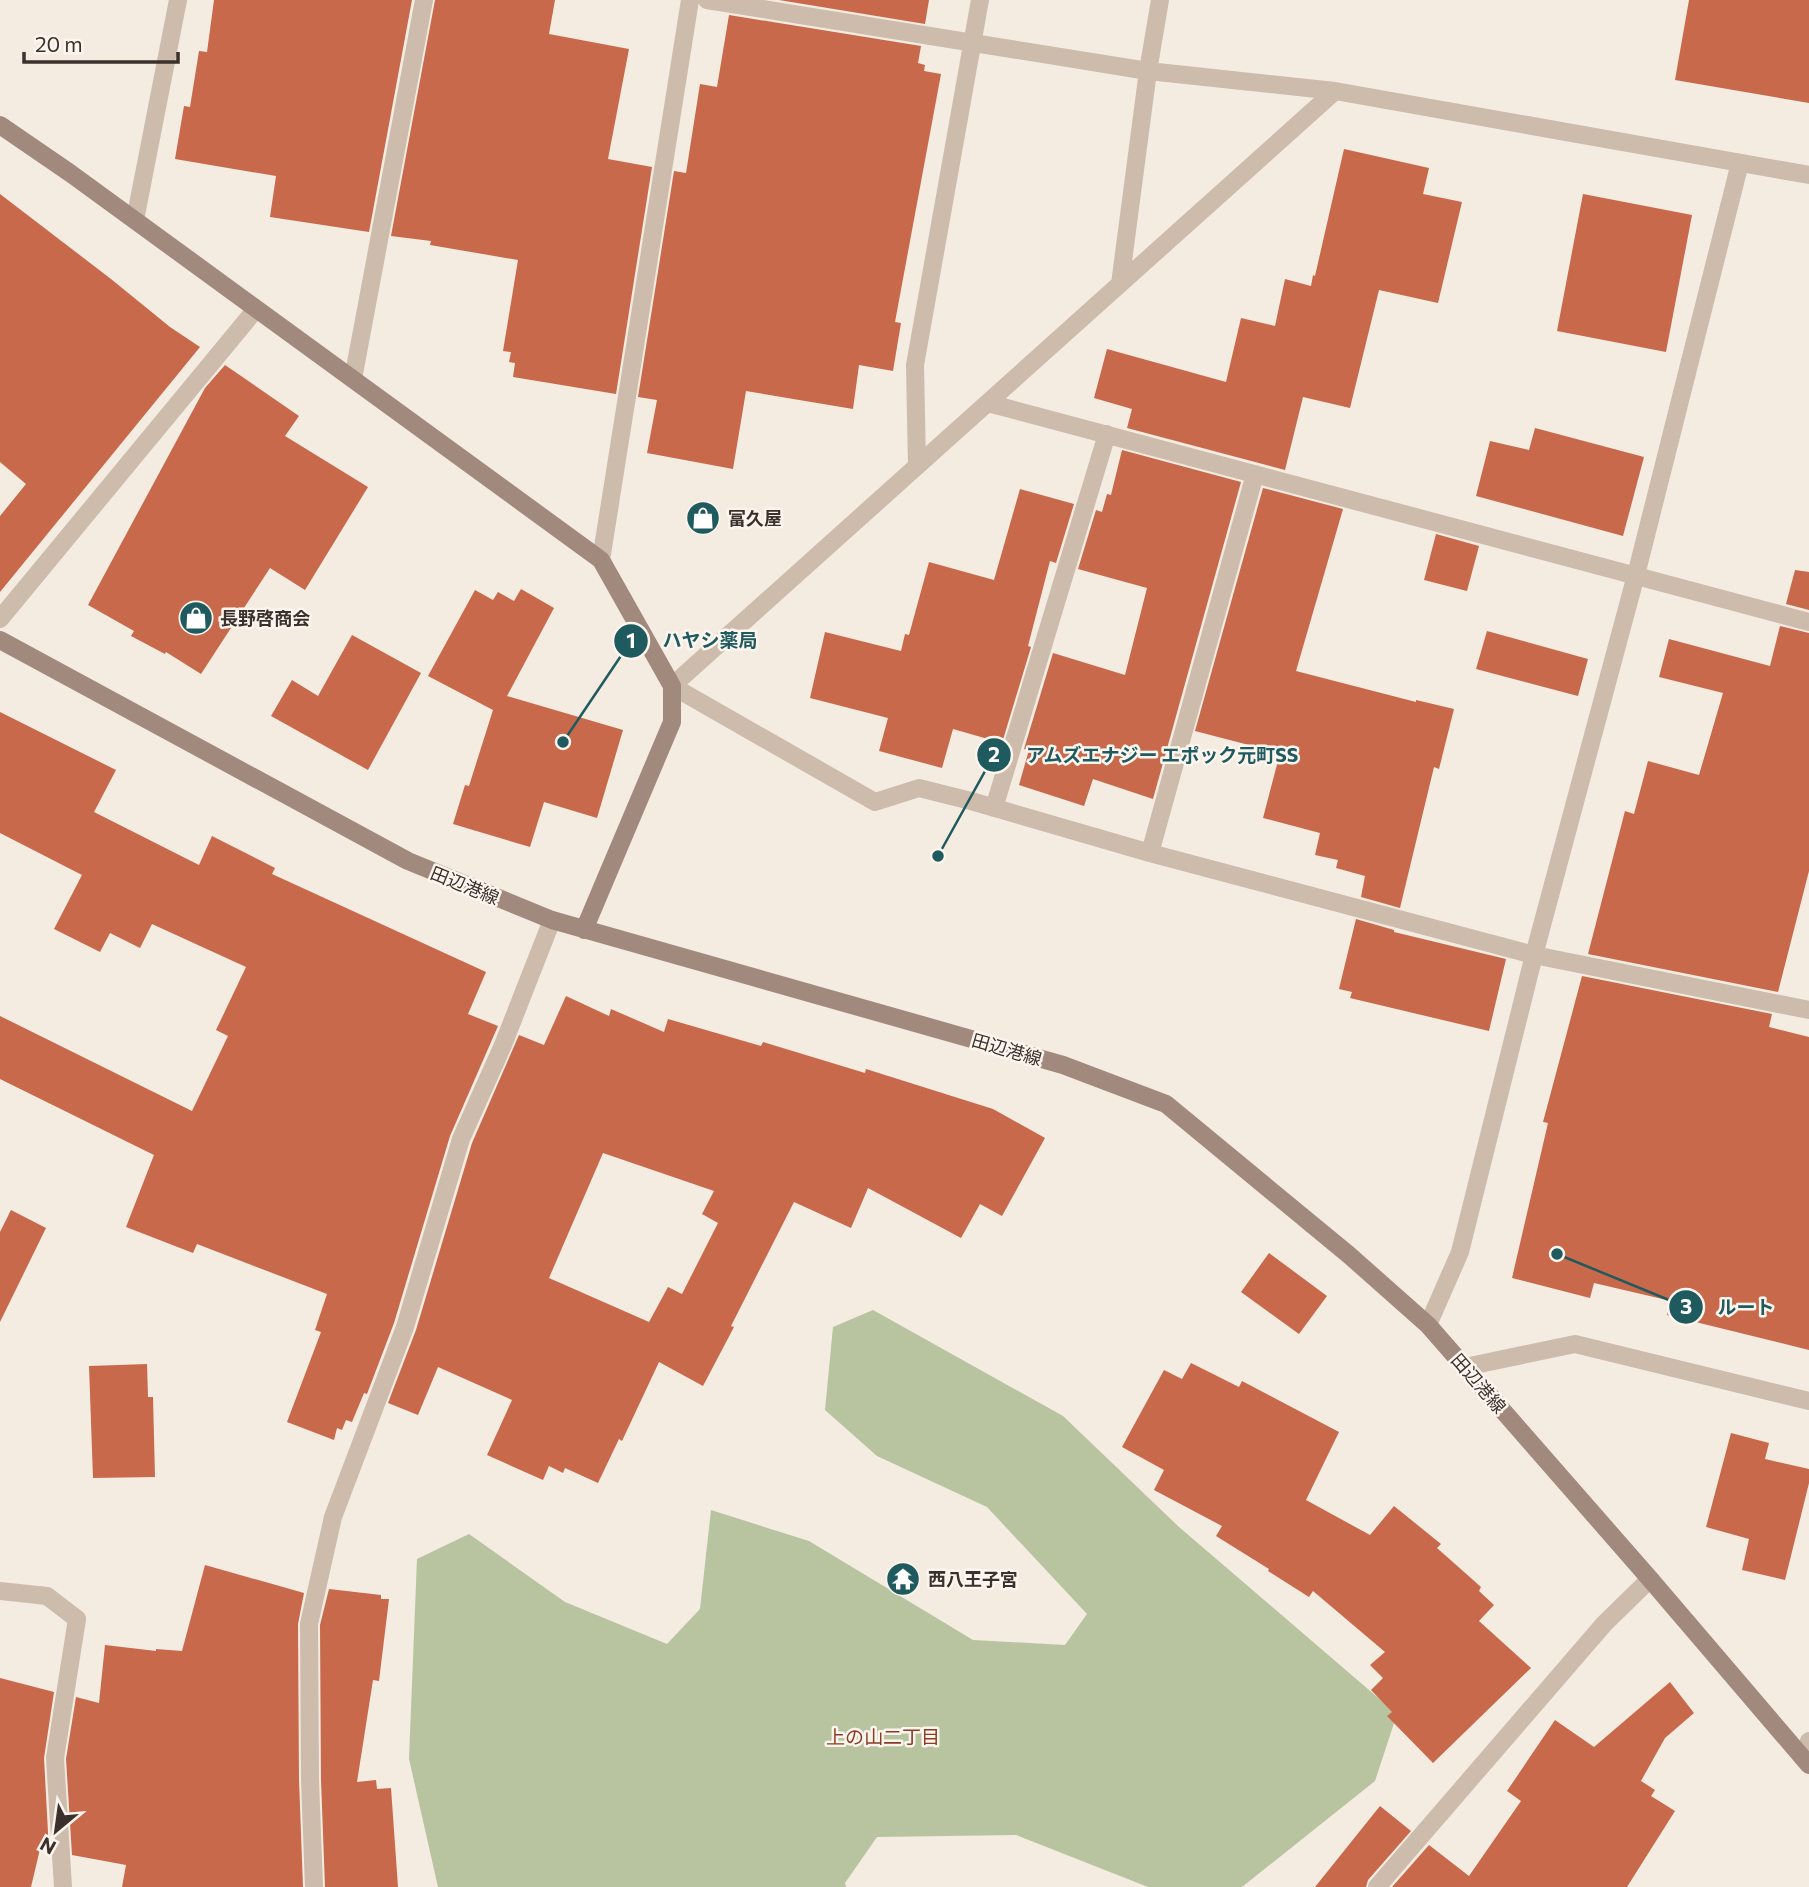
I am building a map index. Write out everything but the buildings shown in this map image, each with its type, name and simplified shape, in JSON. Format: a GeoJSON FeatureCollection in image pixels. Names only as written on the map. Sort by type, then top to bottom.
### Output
{"type":"FeatureCollection","features":[{"type":"Feature","properties":{"kind":"main road"},"geometry":{"type":"LineString","coordinates":[[0,125],[71,173],[601,561],[672,686],[672,722],[584,930]]}},
{"type":"Feature","properties":{"kind":"main road","name":"田辺港線"},"geometry":{"type":"LineString","coordinates":[[0,640],[408,862],[552,920],[1063,1065],[1166,1104],[1349,1255],[1428,1325],[1807,1762]]}},
{"type":"Feature","properties":{"kind":"street"},"geometry":{"type":"LineString","coordinates":[[135,220],[178,0]]}},
{"type":"Feature","properties":{"kind":"street"},"geometry":{"type":"LineString","coordinates":[[353,379],[424,0]]}},
{"type":"Feature","properties":{"kind":"street"},"geometry":{"type":"LineString","coordinates":[[601,561],[690,0]]}},
{"type":"Feature","properties":{"kind":"street"},"geometry":{"type":"LineString","coordinates":[[707,0],[1148,71],[1335,91],[1809,175]]}},
{"type":"Feature","properties":{"kind":"street"},"geometry":{"type":"LineString","coordinates":[[916,466],[915,365],[980,0]]}},
{"type":"Feature","properties":{"kind":"street"},"geometry":{"type":"LineString","coordinates":[[1120,284],[1160,0]]}},
{"type":"Feature","properties":{"kind":"street"},"geometry":{"type":"LineString","coordinates":[[1335,91],[672,686],[875,802],[919,789],[1534,955],[1809,1010]]}},
{"type":"Feature","properties":{"kind":"street"},"geometry":{"type":"LineString","coordinates":[[1428,1325],[1460,1252],[1534,955],[1636,575],[1740,163]]}},
{"type":"Feature","properties":{"kind":"street"},"geometry":{"type":"LineString","coordinates":[[0,619],[256,309]]}},
{"type":"Feature","properties":{"kind":"street"},"geometry":{"type":"LineString","coordinates":[[988,402],[1809,622]]}},
{"type":"Feature","properties":{"kind":"street"},"geometry":{"type":"LineString","coordinates":[[995,808],[1107,434]]}},
{"type":"Feature","properties":{"kind":"street"},"geometry":{"type":"LineString","coordinates":[[1150,853],[1255,474]]}},
{"type":"Feature","properties":{"kind":"street"},"geometry":{"type":"LineString","coordinates":[[314,1887],[309,1624],[333,1517],[405,1326],[461,1139],[503,1045],[552,920]]}},
{"type":"Feature","properties":{"kind":"street"},"geometry":{"type":"LineString","coordinates":[[1465,1367],[1575,1344],[1809,1401]]}},
{"type":"Feature","properties":{"kind":"street"},"geometry":{"type":"LineString","coordinates":[[1377,1887],[1604,1624],[1650,1579]]}},
{"type":"Feature","properties":{"kind":"street"},"geometry":{"type":"LineString","coordinates":[[0,1591],[47,1596],[77,1619],[55,1758],[64,1887]]}},
{"type":"Feature","properties":{"kind":"street"},"geometry":{"type":"LineString","coordinates":[[1807,1762],[1809,1741]]}},
{"type":"Feature","properties":{"kind":"green space"},"geometry":{"type":"Polygon","coordinates":[[[873,1310],[1063,1416],[1179,1527],[1397,1714],[1375,1781],[1242,1887],[1148,1887],[1016,1835],[877,1837],[845,1883],[846,1887],[438,1887],[409,1759],[417,1559],[469,1534],[565,1602],[667,1644],[700,1609],[711,1510],[809,1541],[973,1640],[1065,1645],[1087,1614],[987,1507],[877,1456],[825,1410],[833,1327],[873,1310]]]}},
{"type":"Feature","properties":{"kind":"place","name":"富久屋"},"geometry":{"type":"Point","coordinates":[703,518]}},
{"type":"Feature","properties":{"kind":"place","name":"長野啓商会"},"geometry":{"type":"Point","coordinates":[196,618]}},
{"type":"Feature","properties":{"kind":"place","name":"ハヤシ薬局"},"geometry":{"type":"Point","coordinates":[563,742]}},
{"type":"Feature","properties":{"kind":"place","name":"アムズエナジー エポック元町SS"},"geometry":{"type":"Point","coordinates":[938,856]}},
{"type":"Feature","properties":{"kind":"place","name":"ルート"},"geometry":{"type":"Point","coordinates":[1557,1254]}},
{"type":"Feature","properties":{"kind":"place","name":"西八王子宮"},"geometry":{"type":"Point","coordinates":[903,1579]}},
{"type":"Feature","properties":{"kind":"district","name":"上の山二丁目"},"geometry":{"type":"Point","coordinates":[883,1736]}}]}
